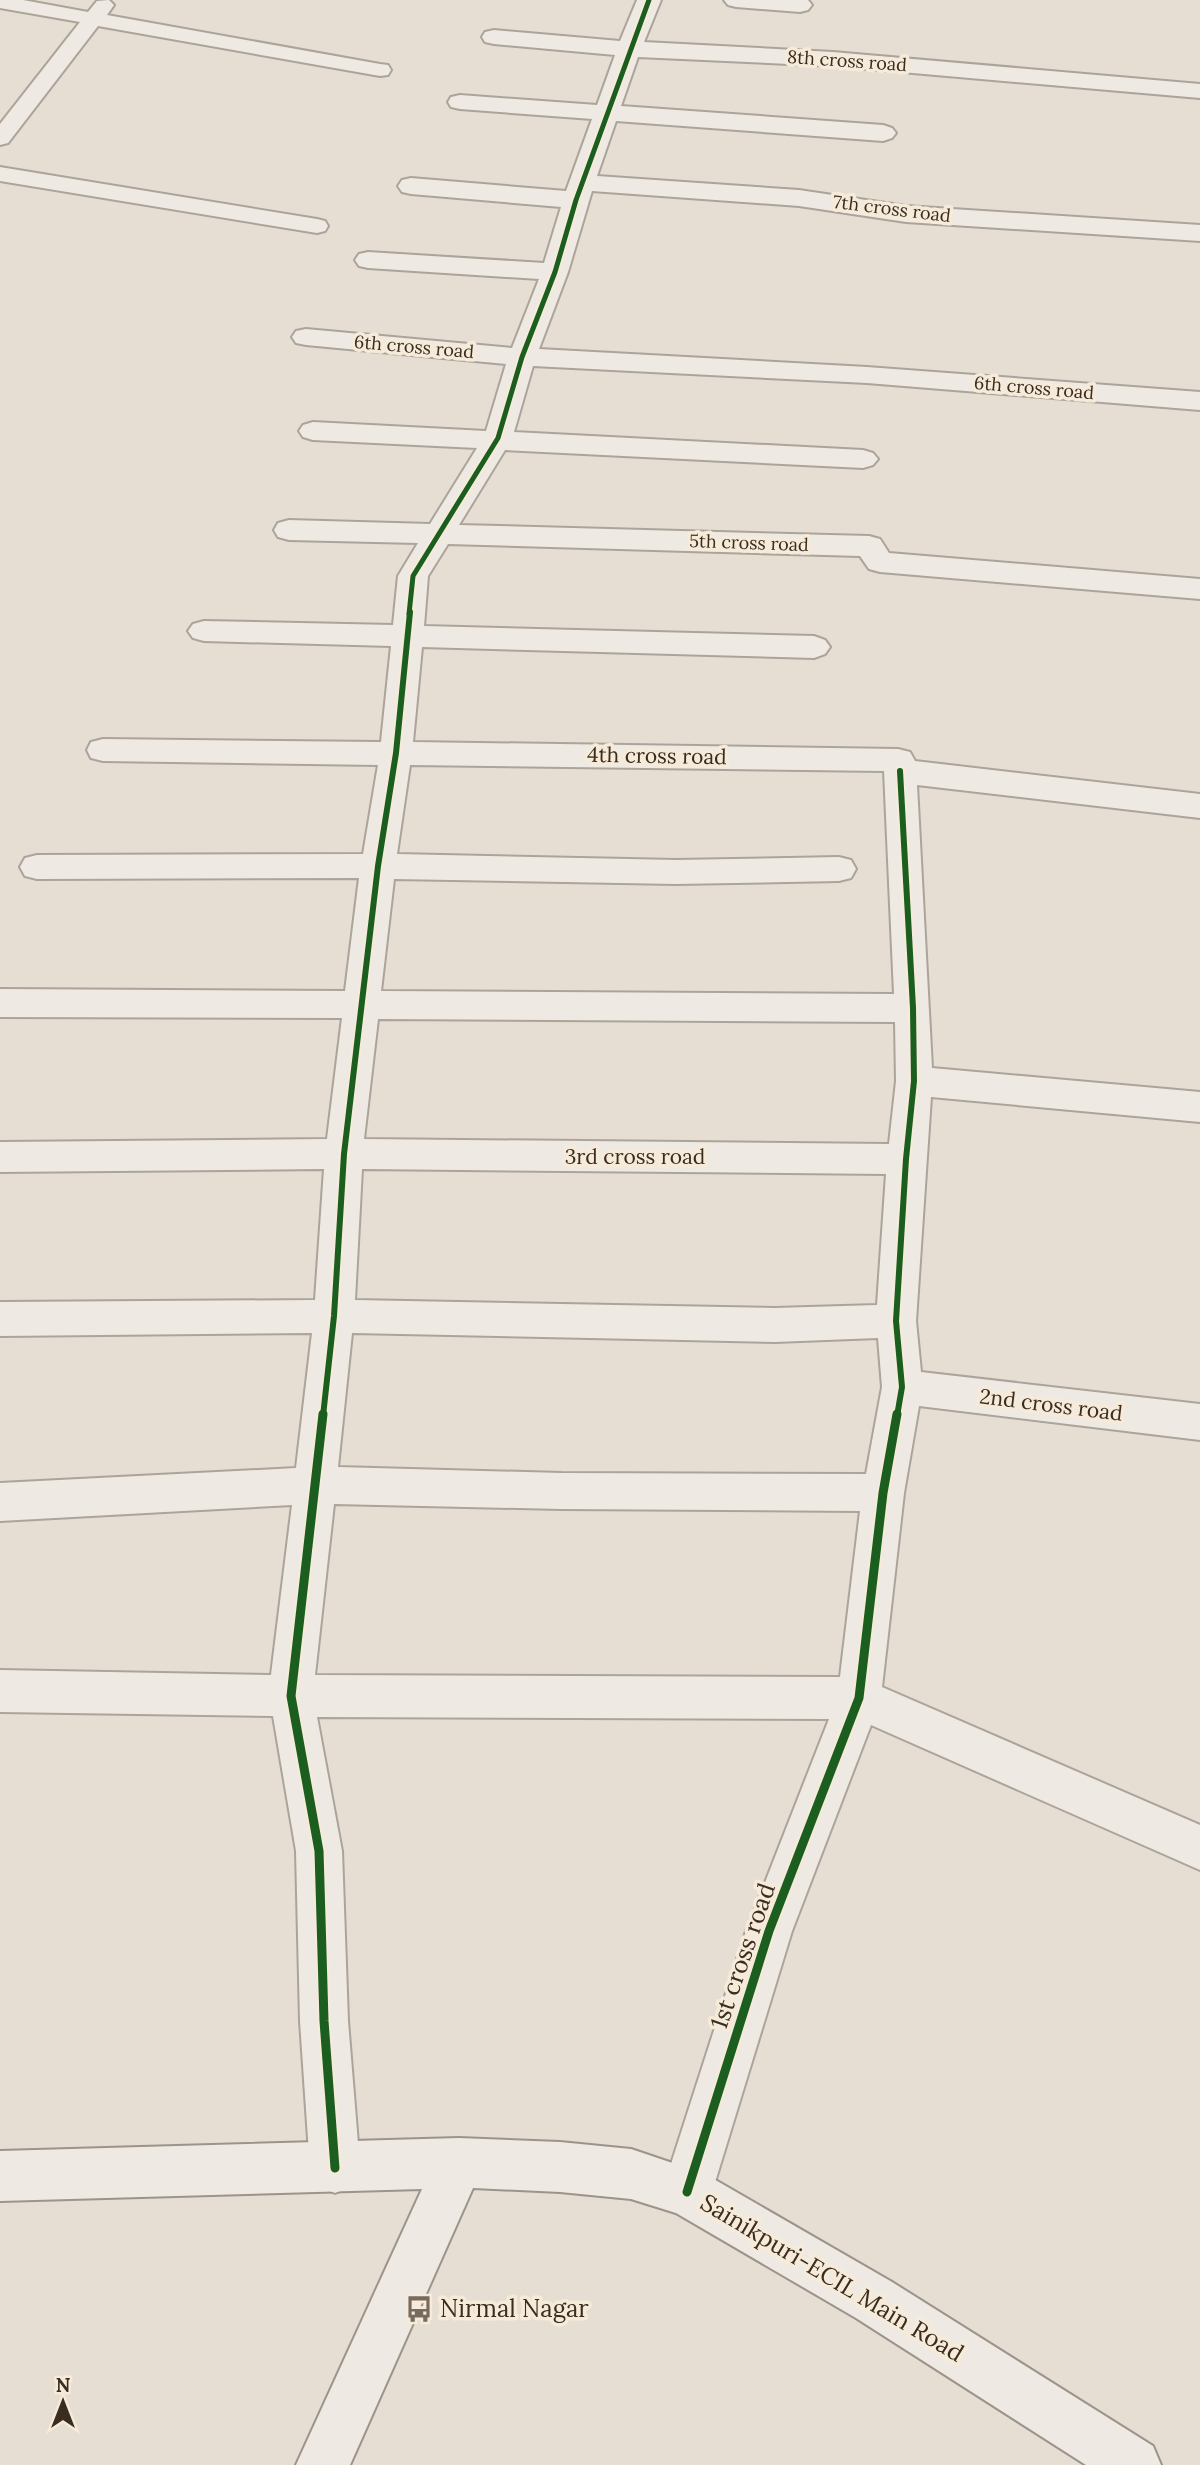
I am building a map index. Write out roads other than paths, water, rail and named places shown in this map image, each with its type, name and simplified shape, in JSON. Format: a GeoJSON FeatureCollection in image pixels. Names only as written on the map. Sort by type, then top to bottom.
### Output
{"type":"FeatureCollection","features":[{"type":"Feature","properties":{"kind":"street"},"geometry":{"type":"LineString","coordinates":[[335,2168],[324,2021],[319,1851],[291,1696],[334,1316],[344,1154],[378,866],[410,637],[413,576],[498,438],[522,357],[555,272],[628,49],[649,0]]}},
{"type":"Feature","properties":{"kind":"street"},"geometry":{"type":"LineString","coordinates":[[736,0],[800,5]]}},
{"type":"Feature","properties":{"kind":"street","name":"8th cross road"},"geometry":{"type":"LineString","coordinates":[[494,37],[628,49],[833,59],[1200,91]]}},
{"type":"Feature","properties":{"kind":"street"},"geometry":{"type":"LineString","coordinates":[[460,102],[883,133]]}},
{"type":"Feature","properties":{"kind":"street","name":"7th cross road"},"geometry":{"type":"LineString","coordinates":[[411,186],[799,198],[906,214],[1200,233]]}},
{"type":"Feature","properties":{"kind":"street"},"geometry":{"type":"LineString","coordinates":[[368,260],[555,272]]}},
{"type":"Feature","properties":{"kind":"street","name":"6th cross road"},"geometry":{"type":"LineString","coordinates":[[306,337],[522,357],[867,375],[1200,401]]}},
{"type":"Feature","properties":{"kind":"street"},"geometry":{"type":"LineString","coordinates":[[313,431],[498,438],[863,459]]}},
{"type":"Feature","properties":{"kind":"street","name":"5th cross road"},"geometry":{"type":"LineString","coordinates":[[289,530],[869,546],[880,562],[1200,589]]}},
{"type":"Feature","properties":{"kind":"street"},"geometry":{"type":"LineString","coordinates":[[204,631],[814,647]]}},
{"type":"Feature","properties":{"kind":"street","name":"4th cross road"},"geometry":{"type":"LineString","coordinates":[[103,750],[898,760],[900,771],[1200,806]]}},
{"type":"Feature","properties":{"kind":"street"},"geometry":{"type":"LineString","coordinates":[[900,771],[914,1008],[914,1081],[906,1159]]}},
{"type":"Feature","properties":{"kind":"street"},"geometry":{"type":"LineString","coordinates":[[37,867],[378,866],[676,872],[839,869]]}},
{"type":"Feature","properties":{"kind":"street"},"geometry":{"type":"LineString","coordinates":[[0,1003],[914,1008]]}},
{"type":"Feature","properties":{"kind":"street"},"geometry":{"type":"LineString","coordinates":[[914,1081],[1200,1107]]}},
{"type":"Feature","properties":{"kind":"street","name":"3rd cross road"},"geometry":{"type":"LineString","coordinates":[[0,1157],[344,1154],[906,1159]]}},
{"type":"Feature","properties":{"kind":"street","name":"1st cross road"},"geometry":{"type":"LineString","coordinates":[[687,2192],[769,1931],[859,1698],[883,1493],[902,1387],[896,1321],[906,1159]]}},
{"type":"Feature","properties":{"kind":"street"},"geometry":{"type":"LineString","coordinates":[[0,1319],[334,1316],[775,1325],[896,1321]]}},
{"type":"Feature","properties":{"kind":"street","name":"2nd cross road"},"geometry":{"type":"LineString","coordinates":[[902,1387],[1200,1422]]}},
{"type":"Feature","properties":{"kind":"street"},"geometry":{"type":"LineString","coordinates":[[0,1502],[313,1485],[561,1492],[883,1493]]}},
{"type":"Feature","properties":{"kind":"street"},"geometry":{"type":"LineString","coordinates":[[0,1690],[291,1696],[859,1698],[1200,1848]]}},
{"type":"Feature","properties":{"kind":"street"},"geometry":{"type":"LineString","coordinates":[[323,2465],[459,2163]]}},
{"type":"Feature","properties":{"kind":"street","name":"Sainikpuri-ECIL Main Road"},"geometry":{"type":"LineString","coordinates":[[0,2176],[459,2163],[560,2166],[631,2174],[687,2192],[873,2300],[1130,2464]]}},
{"type":"Feature","properties":{"kind":"lane"},"geometry":{"type":"LineString","coordinates":[[0,138],[108,0]]}},
{"type":"Feature","properties":{"kind":"lane"},"geometry":{"type":"LineString","coordinates":[[0,2],[380,70]]}},
{"type":"Feature","properties":{"kind":"lane"},"geometry":{"type":"LineString","coordinates":[[0,174],[317,226]]}},
{"type":"Feature","properties":{"kind":"place","name":"Nirmal Nagar"},"geometry":{"type":"Point","coordinates":[419,2309]}}]}
